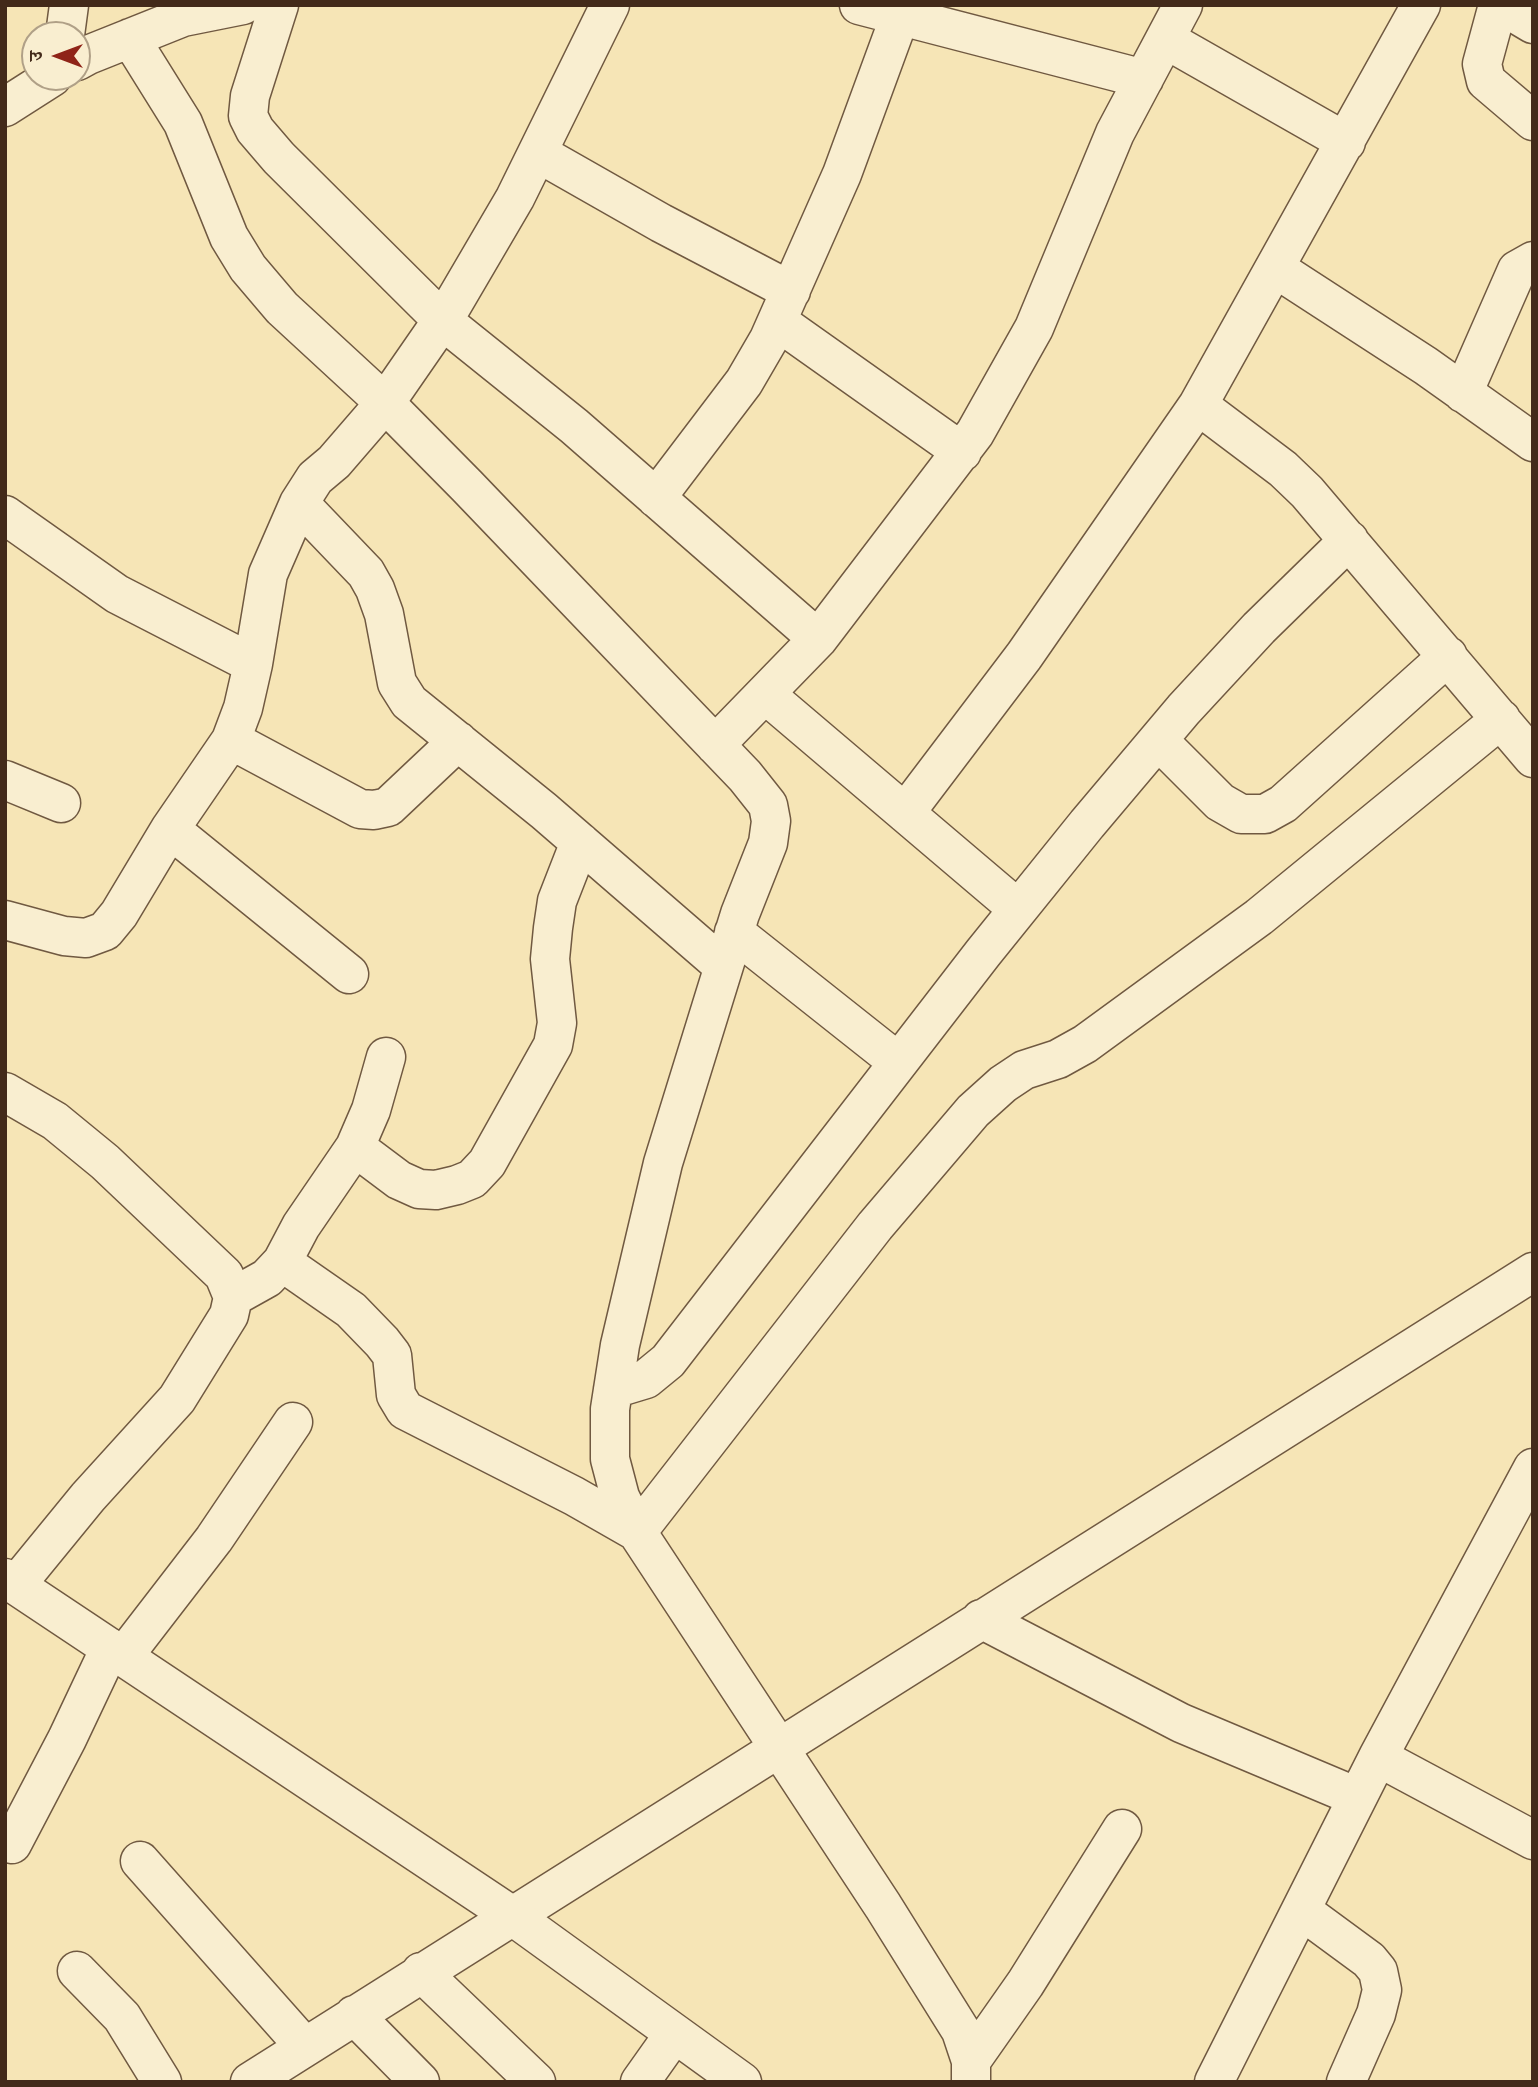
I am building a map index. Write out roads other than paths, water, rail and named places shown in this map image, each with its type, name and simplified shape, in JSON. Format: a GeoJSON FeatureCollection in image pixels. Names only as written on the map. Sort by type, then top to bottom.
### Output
{"type":"FeatureCollection","features":[{"type":"Feature","properties":{"kind":"street"},"geometry":{"type":"LineString","coordinates":[[91,55],[182,11],[243,5]]}},
{"type":"Feature","properties":{"kind":"street"},"geometry":{"type":"LineString","coordinates":[[279,5],[250,96],[248,117],[255,130],[279,158],[442,320],[574,426],[818,639]]}},
{"type":"Feature","properties":{"kind":"street"},"geometry":{"type":"LineString","coordinates":[[5,920],[64,936],[86,938],[105,931],[119,914],[170,829],[231,740],[243,708],[253,664],[268,574],[299,503],[315,478],[334,462],[385,403],[442,320],[515,198],[610,5]]}},
{"type":"Feature","properties":{"kind":"street"},"geometry":{"type":"LineString","coordinates":[[859,5],[1144,79]]}},
{"type":"Feature","properties":{"kind":"street"},"geometry":{"type":"LineString","coordinates":[[715,745],[818,639],[975,433],[1034,328],[1115,133],[1183,5]]}},
{"type":"Feature","properties":{"kind":"street"},"geometry":{"type":"LineString","coordinates":[[905,813],[1024,656],[1198,405],[1421,5]]}},
{"type":"Feature","properties":{"kind":"street"},"geometry":{"type":"LineString","coordinates":[[1533,24],[1499,5],[1482,64],[1486,81],[1533,121]]}},
{"type":"Feature","properties":{"kind":"street"},"geometry":{"type":"LineString","coordinates":[[656,498],[744,382],[784,306],[842,174],[900,16]]}},
{"type":"Feature","properties":{"kind":"street"},"geometry":{"type":"LineString","coordinates":[[130,38],[183,123],[229,237],[248,268],[282,308],[385,403],[467,486],[745,776],[768,805],[771,821],[768,843],[729,949],[663,1163],[620,1345],[610,1409],[610,1459],[620,1497],[637,1532],[883,1906],[954,2019],[961,2031],[971,2071]]}},
{"type":"Feature","properties":{"kind":"street"},"geometry":{"type":"LineString","coordinates":[[1166,39],[1346,142]]}},
{"type":"Feature","properties":{"kind":"street"},"geometry":{"type":"LineString","coordinates":[[5,107],[30,91]]}},
{"type":"Feature","properties":{"kind":"street"},"geometry":{"type":"LineString","coordinates":[[537,153],[661,223],[784,306],[962,452]]}},
{"type":"Feature","properties":{"kind":"street"},"geometry":{"type":"LineString","coordinates":[[1463,393],[1517,270],[1533,261]]}},
{"type":"Feature","properties":{"kind":"street"},"geometry":{"type":"LineString","coordinates":[[1275,268],[1533,442]]}},
{"type":"Feature","properties":{"kind":"street"},"geometry":{"type":"LineString","coordinates":[[1198,405],[1283,469],[1307,492],[1533,757]]}},
{"type":"Feature","properties":{"kind":"street"},"geometry":{"type":"LineString","coordinates":[[299,503],[366,573],[375,589],[397,683],[409,702],[580,842],[729,949],[898,1062]]}},
{"type":"Feature","properties":{"kind":"street"},"geometry":{"type":"LineString","coordinates":[[5,515],[117,594],[253,664]]}},
{"type":"Feature","properties":{"kind":"street"},"geometry":{"type":"LineString","coordinates":[[613,1389],[646,1379],[667,1361],[1018,909],[1158,740],[1259,628],[1349,540]]}},
{"type":"Feature","properties":{"kind":"street"},"geometry":{"type":"LineString","coordinates":[[1158,740],[1220,802],[1241,814],[1265,814],[1283,804],[1448,656]]}},
{"type":"Feature","properties":{"kind":"street"},"geometry":{"type":"LineString","coordinates":[[765,694],[1018,909]]}},
{"type":"Feature","properties":{"kind":"street"},"geometry":{"type":"LineString","coordinates":[[637,1532],[874,1226],[983,1102],[1024,1070],[1058,1059],[1085,1044],[1248,925],[1501,719]]}},
{"type":"Feature","properties":{"kind":"street"},"geometry":{"type":"LineString","coordinates":[[231,740],[359,809],[374,810],[388,807],[458,741]]}},
{"type":"Feature","properties":{"kind":"street"},"geometry":{"type":"LineString","coordinates":[[5,780],[61,803]]}},
{"type":"Feature","properties":{"kind":"street"},"geometry":{"type":"LineString","coordinates":[[170,829],[349,974]]}},
{"type":"Feature","properties":{"kind":"street"},"geometry":{"type":"LineString","coordinates":[[355,1147],[399,1180],[419,1189],[436,1190],[457,1185],[472,1179],[487,1163],[553,1045],[557,1023],[550,959],[553,928],[557,901],[580,842]]}},
{"type":"Feature","properties":{"kind":"street"},"geometry":{"type":"LineString","coordinates":[[233,1297],[267,1278],[282,1262],[302,1226],[355,1147],[371,1110],[386,1057]]}},
{"type":"Feature","properties":{"kind":"street"},"geometry":{"type":"LineString","coordinates":[[5,1093],[55,1121],[105,1162],[225,1275],[233,1297],[229,1315],[177,1399],[10,1582],[511,1915],[743,2082]]}},
{"type":"Feature","properties":{"kind":"street"},"geometry":{"type":"LineString","coordinates":[[282,1262],[351,1310],[382,1342],[392,1355],[396,1395],[405,1410],[574,1496],[637,1532]]}},
{"type":"Feature","properties":{"kind":"street"},"geometry":{"type":"LineString","coordinates":[[250,2082],[1533,1272]]}},
{"type":"Feature","properties":{"kind":"street"},"geometry":{"type":"LineString","coordinates":[[12,1844],[67,1739],[117,1653],[214,1539],[293,1422]]}},
{"type":"Feature","properties":{"kind":"street"},"geometry":{"type":"LineString","coordinates":[[1214,2082],[1377,1757],[1533,1468]]}},
{"type":"Feature","properties":{"kind":"street"},"geometry":{"type":"LineString","coordinates":[[981,1619],[1181,1723],[1357,1797]]}},
{"type":"Feature","properties":{"kind":"street"},"geometry":{"type":"LineString","coordinates":[[1377,1757],[1533,1840]]}},
{"type":"Feature","properties":{"kind":"street"},"geometry":{"type":"LineString","coordinates":[[971,2071],[1122,1829]]}},
{"type":"Feature","properties":{"kind":"street"},"geometry":{"type":"LineString","coordinates":[[140,1861],[305,2047]]}},
{"type":"Feature","properties":{"kind":"street"},"geometry":{"type":"LineString","coordinates":[[1301,1910],[1369,1960],[1377,1970],[1382,1990],[1376,2014],[1346,2082]]}},
{"type":"Feature","properties":{"kind":"street"},"geometry":{"type":"LineString","coordinates":[[77,1971],[122,2017],[162,2082]]}},
{"type":"Feature","properties":{"kind":"street"},"geometry":{"type":"LineString","coordinates":[[421,1972],[536,2082]]}},
{"type":"Feature","properties":{"kind":"street"},"geometry":{"type":"LineString","coordinates":[[355,2015],[420,2082]]}},
{"type":"Feature","properties":{"kind":"street"},"geometry":{"type":"LineString","coordinates":[[640,2082],[674,2034]]}}]}
